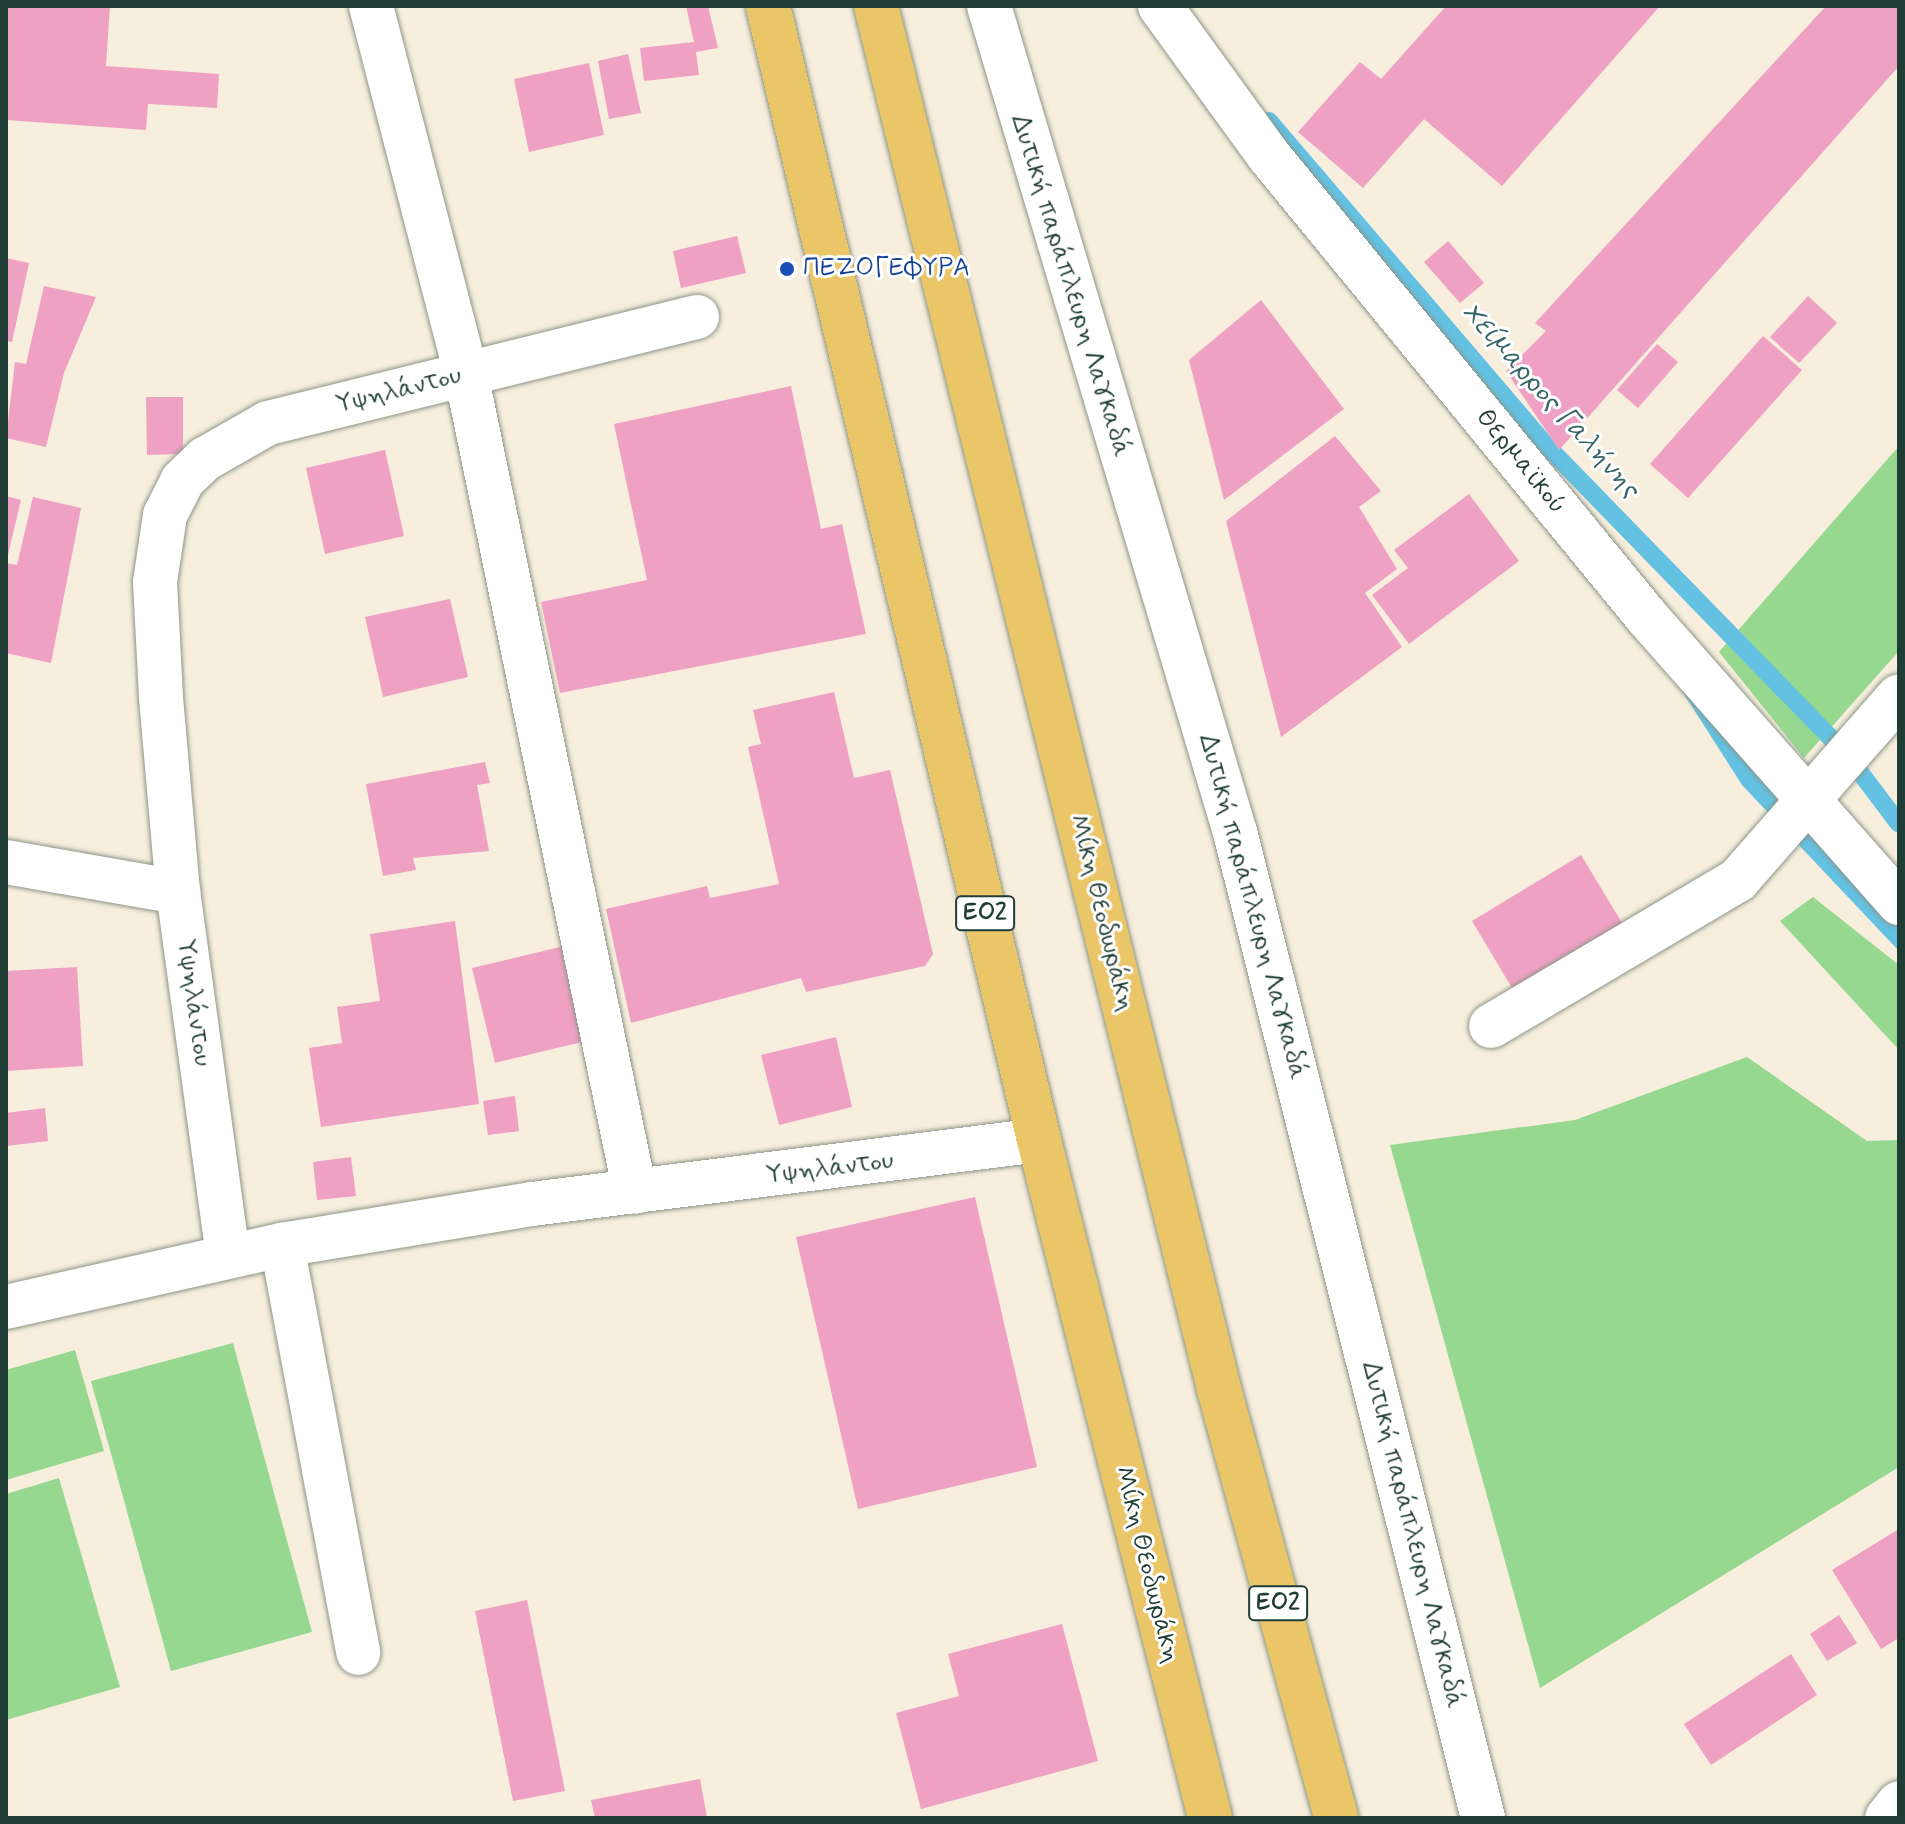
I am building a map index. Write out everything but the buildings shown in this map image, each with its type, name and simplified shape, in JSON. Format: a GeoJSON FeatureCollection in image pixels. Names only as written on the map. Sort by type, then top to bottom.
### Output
{"type":"FeatureCollection","features":[{"type":"Feature","properties":{"kind":"highway","name":"Μίκη Θεοδωράκη"},"geometry":{"type":"LineString","coordinates":[[768,6],[1039,1140],[1210,1818]]}},
{"type":"Feature","properties":{"kind":"highway","name":"Μίκη Θεοδωράκη"},"geometry":{"type":"LineString","coordinates":[[876,6],[1215,1373],[1336,1818]]}},
{"type":"Feature","properties":{"kind":"street"},"geometry":{"type":"LineString","coordinates":[[371,6],[466,374],[635,1192]]}},
{"type":"Feature","properties":{"kind":"street","name":"Δυτική παράπλευρη Λαγκαδά"},"geometry":{"type":"LineString","coordinates":[[989,6],[1235,832],[1483,1818]]}},
{"type":"Feature","properties":{"kind":"street","name":"Θερμαϊκού"},"geometry":{"type":"LineString","coordinates":[[1160,6],[1279,168],[1808,807],[1899,903]]}},
{"type":"Feature","properties":{"kind":"street","name":"Υψηλάντου"},"geometry":{"type":"LineString","coordinates":[[697,317],[268,423],[230,441],[182,481],[165,515],[155,582],[178,892],[228,1256],[282,1245],[635,1192],[1039,1140]]}},
{"type":"Feature","properties":{"kind":"street"},"geometry":{"type":"LineString","coordinates":[[1491,1026],[1721,892],[1808,807],[1899,696]]}},
{"type":"Feature","properties":{"kind":"street"},"geometry":{"type":"LineString","coordinates":[[6,862],[178,892]]}},
{"type":"Feature","properties":{"kind":"street"},"geometry":{"type":"LineString","coordinates":[[282,1245],[358,1653]]}},
{"type":"Feature","properties":{"kind":"street"},"geometry":{"type":"LineString","coordinates":[[6,1307],[228,1256]]}},
{"type":"Feature","properties":{"kind":"street"},"geometry":{"type":"LineString","coordinates":[[1887,1818],[1899,1803]]}},
{"type":"Feature","properties":{"kind":"green space"},"geometry":{"type":"Polygon","coordinates":[[[1899,446],[1899,651],[1804,758],[1719,652],[1899,446]]]}},
{"type":"Feature","properties":{"kind":"green space"},"geometry":{"type":"Polygon","coordinates":[[[1813,897],[1899,965],[1899,1050],[1780,921],[1813,897]]]}},
{"type":"Feature","properties":{"kind":"green space"},"geometry":{"type":"Polygon","coordinates":[[[1747,1057],[1867,1141],[1899,1140],[1899,1467],[1540,1688],[1390,1145],[1575,1120],[1747,1057]]]}},
{"type":"Feature","properties":{"kind":"green space"},"geometry":{"type":"Polygon","coordinates":[[[233,1343],[312,1632],[171,1671],[91,1381],[233,1343]]]}},
{"type":"Feature","properties":{"kind":"green space"},"geometry":{"type":"Polygon","coordinates":[[[75,1350],[104,1451],[6,1480],[6,1370],[75,1350]]]}},
{"type":"Feature","properties":{"kind":"green space"},"geometry":{"type":"Polygon","coordinates":[[[59,1478],[120,1687],[6,1720],[6,1494],[59,1478]]]}},
{"type":"Feature","properties":{"kind":"water"},"geometry":{"type":"Polygon","coordinates":[[[1640,625],[1899,906],[1899,951],[1742,785],[1640,625]]]}},
{"type":"Feature","properties":{"kind":"waterway","name":"Χείμαρρος Γαλήνης"},"geometry":{"type":"LineString","coordinates":[[1269,121],[1541,440],[1847,755],[1899,824]]}},
{"type":"Feature","properties":{"kind":"place","name":"ΠΕΖΟΓΕΦΥΡΑ"},"geometry":{"type":"Point","coordinates":[787,269]}}]}
